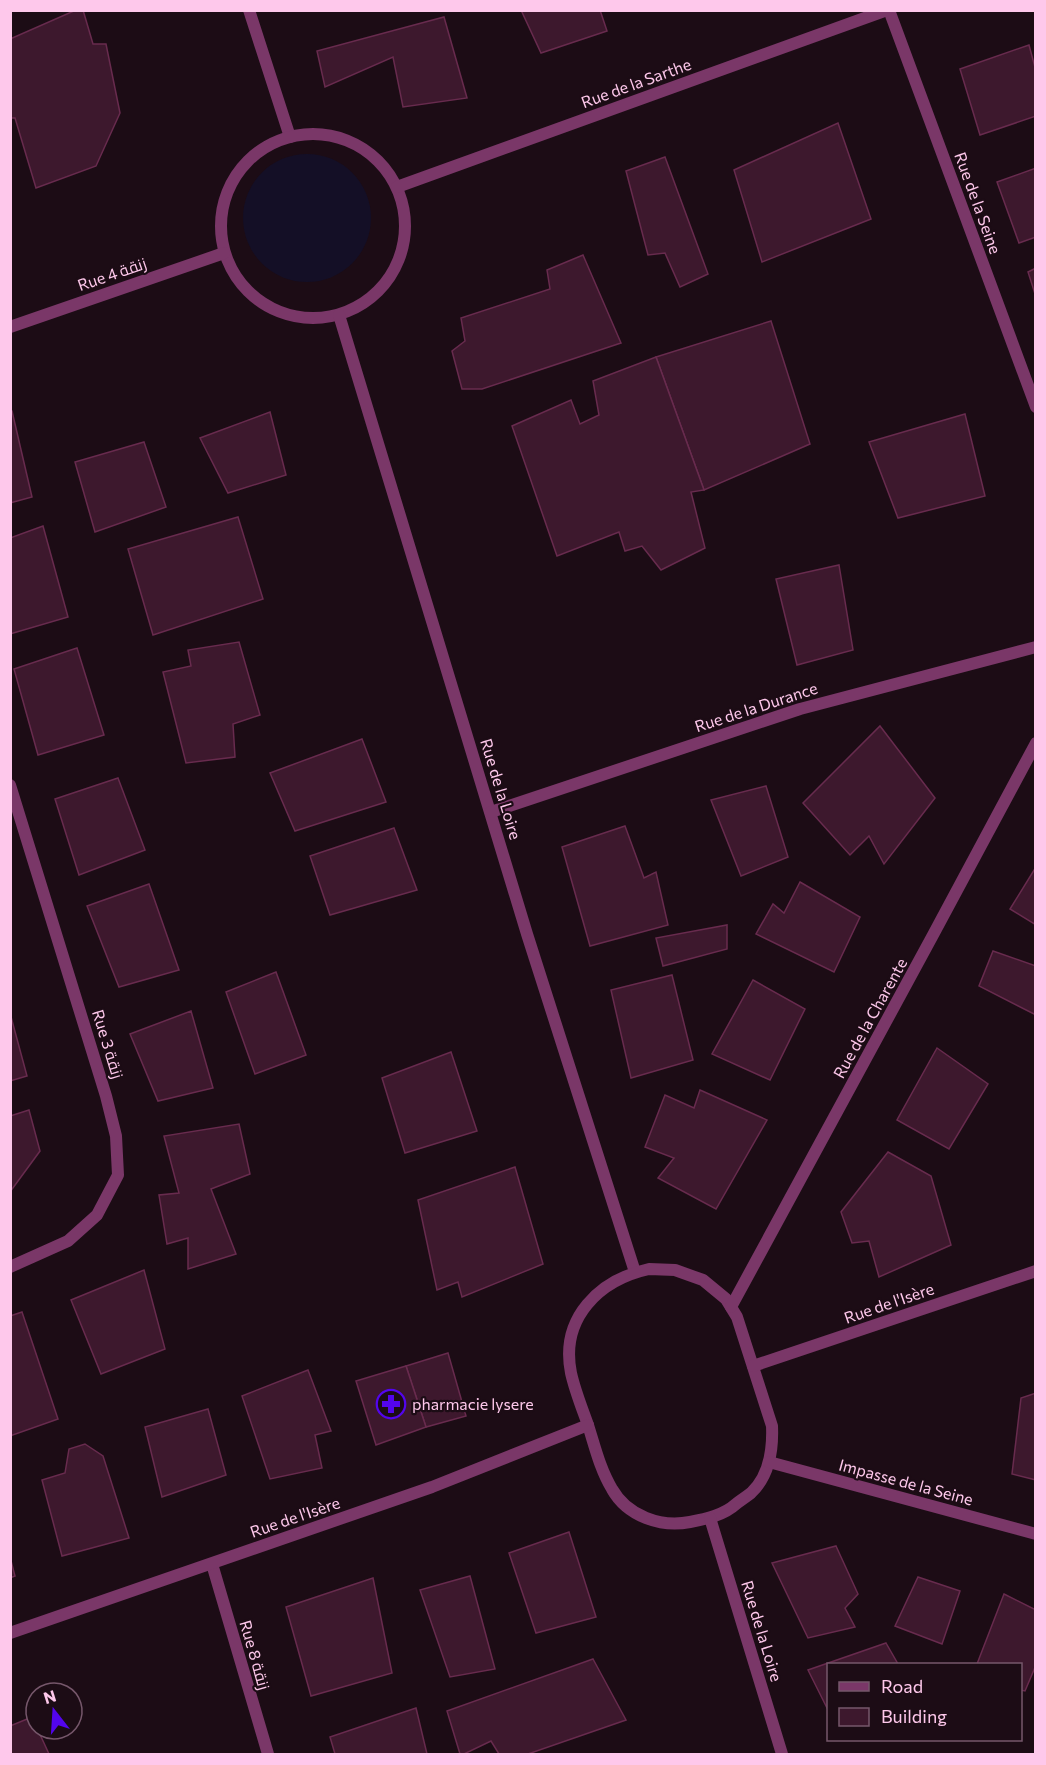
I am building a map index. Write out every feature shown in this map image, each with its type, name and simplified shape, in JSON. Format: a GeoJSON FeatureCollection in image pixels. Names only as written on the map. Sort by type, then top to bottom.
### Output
{"type":"FeatureCollection","features":[{"type":"Feature","properties":{"kind":"street"},"geometry":{"type":"LineString","coordinates":[[249,10],[290,137]]}},
{"type":"Feature","properties":{"kind":"street","name":"Rue de la Sarthe"},"geometry":{"type":"LineString","coordinates":[[397,187],[888,10]]}},
{"type":"Feature","properties":{"kind":"street","name":"Rue de la Seine"},"geometry":{"type":"LineString","coordinates":[[888,10],[1035,407]]}},
{"type":"Feature","properties":{"kind":"street"},"geometry":{"type":"LineString","coordinates":[[322,134],[352,142],[379,161],[397,187],[403,207],[405,227],[403,246],[397,265],[387,282],[357,307],[339,315],[318,318],[296,317],[264,305],[239,283],[233,273],[224,253],[220,224],[223,204],[229,185],[240,169],[254,154],[271,144],[290,137],[322,134]]}},
{"type":"Feature","properties":{"kind":"street","name":"Rue 4 زنقة"},"geometry":{"type":"LineString","coordinates":[[10,327],[224,253]]}},
{"type":"Feature","properties":{"kind":"street","name":"Rue de la Loire"},"geometry":{"type":"LineString","coordinates":[[339,315],[527,933],[635,1272]]}},
{"type":"Feature","properties":{"kind":"street","name":"Rue de la Durance"},"geometry":{"type":"LineString","coordinates":[[491,812],[800,709],[1035,646]]}},
{"type":"Feature","properties":{"kind":"street","name":"Rue de la Charente"},"geometry":{"type":"LineString","coordinates":[[731,1307],[928,946],[1035,743]]}},
{"type":"Feature","properties":{"kind":"street","name":"Rue 3 زنقة"},"geometry":{"type":"LineString","coordinates":[[10,785],[106,1096],[116,1136],[118,1175],[97,1215],[68,1241],[10,1267]]}},
{"type":"Feature","properties":{"kind":"street"},"geometry":{"type":"LineString","coordinates":[[649,1269],[675,1270],[703,1280],[716,1289],[731,1307],[737,1317],[772,1426],[773,1439],[765,1473],[752,1492],[733,1507],[710,1518],[687,1523],[660,1523],[641,1516],[612,1491],[602,1470],[571,1372],[573,1330],[581,1312],[596,1294],[621,1278],[649,1269]]}},
{"type":"Feature","properties":{"kind":"street","name":"Rue de l'Isère"},"geometry":{"type":"LineString","coordinates":[[753,1366],[1035,1271]]}},
{"type":"Feature","properties":{"kind":"street","name":"Rue de l'Isère"},"geometry":{"type":"LineString","coordinates":[[10,1633],[432,1487],[588,1425]]}},
{"type":"Feature","properties":{"kind":"street","name":"Impasse de la Seine"},"geometry":{"type":"LineString","coordinates":[[769,1462],[1035,1534]]}},
{"type":"Feature","properties":{"kind":"street","name":"Rue de la Loire"},"geometry":{"type":"LineString","coordinates":[[710,1518],[782,1755]]}},
{"type":"Feature","properties":{"kind":"street","name":"Rue 8 زنقة"},"geometry":{"type":"LineString","coordinates":[[212,1564],[268,1755]]}},
{"type":"Feature","properties":{"kind":"shaded area"},"geometry":{"type":"Polygon","coordinates":[[[307,154],[331,159],[352,173],[366,194],[371,218],[366,242],[352,263],[331,277],[307,282],[283,277],[262,263],[248,242],[243,218],[248,194],[262,173],[283,159],[307,154]]]}},
{"type":"Feature","properties":{"kind":"building"},"geometry":{"type":"Polygon","coordinates":[[[76,10],[83,10],[93,44],[106,44],[120,113],[96,166],[36,188],[15,118],[10,118],[10,39],[76,10]]]}},
{"type":"Feature","properties":{"kind":"building"},"geometry":{"type":"Polygon","coordinates":[[[521,10],[600,10],[607,31],[541,53],[521,10]]]}},
{"type":"Feature","properties":{"kind":"building"},"geometry":{"type":"Polygon","coordinates":[[[444,17],[467,98],[403,107],[393,57],[325,87],[317,51],[444,17]]]}},
{"type":"Feature","properties":{"kind":"building"},"geometry":{"type":"Polygon","coordinates":[[[1029,45],[1036,71],[1036,116],[980,135],[960,69],[1029,45]]]}},
{"type":"Feature","properties":{"kind":"building"},"geometry":{"type":"Polygon","coordinates":[[[838,123],[871,219],[762,262],[734,170],[838,123]]]}},
{"type":"Feature","properties":{"kind":"building"},"geometry":{"type":"Polygon","coordinates":[[[665,157],[708,274],[680,287],[665,253],[648,255],[626,171],[665,157]]]}},
{"type":"Feature","properties":{"kind":"building"},"geometry":{"type":"Polygon","coordinates":[[[1036,168],[1036,237],[1019,243],[997,182],[1036,168]]]}},
{"type":"Feature","properties":{"kind":"building"},"geometry":{"type":"Polygon","coordinates":[[[583,255],[621,343],[482,389],[462,389],[452,351],[465,341],[461,318],[550,289],[547,270],[583,255]]]}},
{"type":"Feature","properties":{"kind":"building"},"geometry":{"type":"Polygon","coordinates":[[[1036,268],[1036,297],[1028,272],[1036,268]]]}},
{"type":"Feature","properties":{"kind":"building"},"geometry":{"type":"Polygon","coordinates":[[[771,321],[810,444],[704,490],[656,357],[771,321]]]}},
{"type":"Feature","properties":{"kind":"building"},"geometry":{"type":"Polygon","coordinates":[[[656,357],[704,490],[691,492],[705,548],[661,570],[642,546],[625,551],[619,532],[557,556],[512,426],[571,400],[580,424],[599,415],[593,381],[656,357]]]}},
{"type":"Feature","properties":{"kind":"building"},"geometry":{"type":"Polygon","coordinates":[[[10,411],[12,411],[32,497],[10,503],[10,411]]]}},
{"type":"Feature","properties":{"kind":"building"},"geometry":{"type":"Polygon","coordinates":[[[270,412],[286,475],[228,493],[200,438],[270,412]]]}},
{"type":"Feature","properties":{"kind":"building"},"geometry":{"type":"Polygon","coordinates":[[[965,414],[985,496],[898,518],[869,442],[965,414]]]}},
{"type":"Feature","properties":{"kind":"building"},"geometry":{"type":"Polygon","coordinates":[[[144,442],[166,507],[95,532],[75,462],[144,442]]]}},
{"type":"Feature","properties":{"kind":"building"},"geometry":{"type":"Polygon","coordinates":[[[238,517],[263,599],[153,635],[128,549],[238,517]]]}},
{"type":"Feature","properties":{"kind":"building"},"geometry":{"type":"Polygon","coordinates":[[[43,526],[68,617],[10,634],[10,538],[43,526]]]}},
{"type":"Feature","properties":{"kind":"building"},"geometry":{"type":"Polygon","coordinates":[[[839,565],[853,650],[797,665],[776,579],[839,565]]]}},
{"type":"Feature","properties":{"kind":"building"},"geometry":{"type":"Polygon","coordinates":[[[239,642],[260,715],[233,724],[235,757],[186,763],[163,672],[191,666],[188,650],[239,642]]]}},
{"type":"Feature","properties":{"kind":"building"},"geometry":{"type":"Polygon","coordinates":[[[77,648],[104,735],[38,755],[14,669],[77,648]]]}},
{"type":"Feature","properties":{"kind":"building"},"geometry":{"type":"Polygon","coordinates":[[[880,726],[935,798],[884,864],[869,836],[850,855],[803,803],[880,726]]]}},
{"type":"Feature","properties":{"kind":"building"},"geometry":{"type":"Polygon","coordinates":[[[362,739],[386,802],[295,831],[270,773],[362,739]]]}},
{"type":"Feature","properties":{"kind":"building"},"geometry":{"type":"Polygon","coordinates":[[[118,778],[145,850],[79,875],[55,799],[118,778]]]}},
{"type":"Feature","properties":{"kind":"building"},"geometry":{"type":"Polygon","coordinates":[[[766,786],[788,857],[741,876],[711,800],[766,786]]]}},
{"type":"Feature","properties":{"kind":"building"},"geometry":{"type":"Polygon","coordinates":[[[625,826],[644,878],[656,872],[668,925],[590,946],[562,847],[625,826]]]}},
{"type":"Feature","properties":{"kind":"building"},"geometry":{"type":"Polygon","coordinates":[[[394,828],[417,890],[330,915],[310,856],[394,828]]]}},
{"type":"Feature","properties":{"kind":"building"},"geometry":{"type":"Polygon","coordinates":[[[1036,867],[1036,925],[1010,909],[1036,867]]]}},
{"type":"Feature","properties":{"kind":"building"},"geometry":{"type":"Polygon","coordinates":[[[800,882],[860,917],[834,972],[756,934],[773,904],[784,913],[800,882]]]}},
{"type":"Feature","properties":{"kind":"building"},"geometry":{"type":"Polygon","coordinates":[[[149,884],[179,970],[119,987],[87,906],[149,884]]]}},
{"type":"Feature","properties":{"kind":"building"},"geometry":{"type":"Polygon","coordinates":[[[727,925],[727,949],[663,966],[656,938],[727,925]]]}},
{"type":"Feature","properties":{"kind":"building"},"geometry":{"type":"Polygon","coordinates":[[[993,951],[1036,966],[1036,1015],[979,986],[993,951]]]}},
{"type":"Feature","properties":{"kind":"building"},"geometry":{"type":"Polygon","coordinates":[[[276,972],[306,1055],[255,1074],[226,992],[276,972]]]}},
{"type":"Feature","properties":{"kind":"building"},"geometry":{"type":"Polygon","coordinates":[[[672,975],[693,1060],[631,1078],[611,990],[672,975]]]}},
{"type":"Feature","properties":{"kind":"building"},"geometry":{"type":"Polygon","coordinates":[[[753,980],[805,1009],[770,1080],[712,1054],[753,980]]]}},
{"type":"Feature","properties":{"kind":"building"},"geometry":{"type":"Polygon","coordinates":[[[191,1011],[213,1088],[158,1101],[130,1034],[191,1011]]]}},
{"type":"Feature","properties":{"kind":"building"},"geometry":{"type":"Polygon","coordinates":[[[10,1013],[27,1076],[10,1081],[10,1013]]]}},
{"type":"Feature","properties":{"kind":"building"},"geometry":{"type":"Polygon","coordinates":[[[937,1048],[988,1084],[949,1149],[897,1120],[937,1048]]]}},
{"type":"Feature","properties":{"kind":"building"},"geometry":{"type":"Polygon","coordinates":[[[451,1052],[477,1131],[405,1153],[382,1078],[451,1052]]]}},
{"type":"Feature","properties":{"kind":"building"},"geometry":{"type":"Polygon","coordinates":[[[700,1090],[767,1120],[716,1209],[658,1178],[674,1158],[645,1147],[665,1095],[694,1108],[700,1090]]]}},
{"type":"Feature","properties":{"kind":"building"},"geometry":{"type":"Polygon","coordinates":[[[29,1110],[40,1151],[10,1192],[10,1116],[29,1110]]]}},
{"type":"Feature","properties":{"kind":"building"},"geometry":{"type":"Polygon","coordinates":[[[239,1124],[250,1174],[211,1189],[236,1254],[188,1269],[188,1238],[167,1244],[159,1195],[179,1193],[164,1136],[239,1124]]]}},
{"type":"Feature","properties":{"kind":"building"},"geometry":{"type":"Polygon","coordinates":[[[888,1152],[931,1176],[951,1245],[879,1277],[869,1241],[852,1243],[841,1212],[888,1152]]]}},
{"type":"Feature","properties":{"kind":"building"},"geometry":{"type":"Polygon","coordinates":[[[515,1167],[543,1264],[462,1297],[458,1282],[437,1290],[418,1200],[515,1167]]]}},
{"type":"Feature","properties":{"kind":"building"},"geometry":{"type":"Polygon","coordinates":[[[144,1270],[165,1349],[101,1374],[71,1300],[144,1270]]]}},
{"type":"Feature","properties":{"kind":"building"},"geometry":{"type":"Polygon","coordinates":[[[22,1312],[58,1419],[10,1436],[10,1316],[22,1312]]]}},
{"type":"Feature","properties":{"kind":"building"},"geometry":{"type":"Polygon","coordinates":[[[448,1353],[466,1416],[426,1427],[406,1366],[448,1353]]]}},
{"type":"Feature","properties":{"kind":"building","name":"pharmacie lysere"},"geometry":{"type":"Polygon","coordinates":[[[406,1366],[426,1427],[376,1445],[356,1381],[406,1366]]]}},
{"type":"Feature","properties":{"kind":"building"},"geometry":{"type":"Polygon","coordinates":[[[308,1370],[331,1431],[315,1435],[322,1468],[270,1479],[242,1396],[308,1370]]]}},
{"type":"Feature","properties":{"kind":"building"},"geometry":{"type":"Polygon","coordinates":[[[1036,1393],[1036,1480],[1012,1474],[1021,1398],[1036,1393]]]}},
{"type":"Feature","properties":{"kind":"building"},"geometry":{"type":"Polygon","coordinates":[[[208,1409],[226,1475],[162,1497],[145,1427],[208,1409]]]}},
{"type":"Feature","properties":{"kind":"building"},"geometry":{"type":"Polygon","coordinates":[[[85,1444],[103,1456],[129,1538],[62,1556],[42,1480],[65,1473],[69,1449],[85,1444]]]}},
{"type":"Feature","properties":{"kind":"building"},"geometry":{"type":"Polygon","coordinates":[[[569,1532],[596,1617],[536,1633],[509,1553],[569,1532]]]}},
{"type":"Feature","properties":{"kind":"building"},"geometry":{"type":"Polygon","coordinates":[[[836,1546],[858,1594],[845,1608],[855,1627],[808,1638],[772,1563],[836,1546]]]}},
{"type":"Feature","properties":{"kind":"building"},"geometry":{"type":"Polygon","coordinates":[[[10,1557],[15,1576],[10,1578],[10,1557]]]}},
{"type":"Feature","properties":{"kind":"building"},"geometry":{"type":"Polygon","coordinates":[[[470,1576],[495,1669],[450,1677],[420,1590],[470,1576]]]}},
{"type":"Feature","properties":{"kind":"building"},"geometry":{"type":"Polygon","coordinates":[[[918,1577],[960,1591],[942,1644],[895,1626],[918,1577]]]}},
{"type":"Feature","properties":{"kind":"building"},"geometry":{"type":"Polygon","coordinates":[[[373,1578],[392,1673],[311,1696],[286,1607],[373,1578]]]}},
{"type":"Feature","properties":{"kind":"building"},"geometry":{"type":"Polygon","coordinates":[[[1004,1594],[1036,1610],[1036,1665],[1025,1691],[1022,1690],[1022,1663],[977,1663],[1004,1594]]]}},
{"type":"Feature","properties":{"kind":"building"},"geometry":{"type":"Polygon","coordinates":[[[886,1643],[897,1663],[828,1663],[886,1643]]]}},
{"type":"Feature","properties":{"kind":"building"},"geometry":{"type":"Polygon","coordinates":[[[593,1659],[626,1720],[528,1754],[499,1754],[491,1741],[460,1754],[447,1711],[593,1659]]]}},
{"type":"Feature","properties":{"kind":"building"},"geometry":{"type":"Polygon","coordinates":[[[827,1663],[827,1708],[808,1670],[827,1663]]]}},
{"type":"Feature","properties":{"kind":"building"},"geometry":{"type":"Polygon","coordinates":[[[416,1708],[427,1754],[335,1754],[330,1737],[416,1708]]]}},
{"type":"Feature","properties":{"kind":"building"},"geometry":{"type":"Polygon","coordinates":[[[24,1720],[24,1741],[43,1741],[49,1754],[10,1754],[10,1726],[24,1720]]]}},
{"type":"Feature","properties":{"kind":"place","name":"pharmacie lysere"},"geometry":{"type":"Point","coordinates":[391,1404]}}]}
